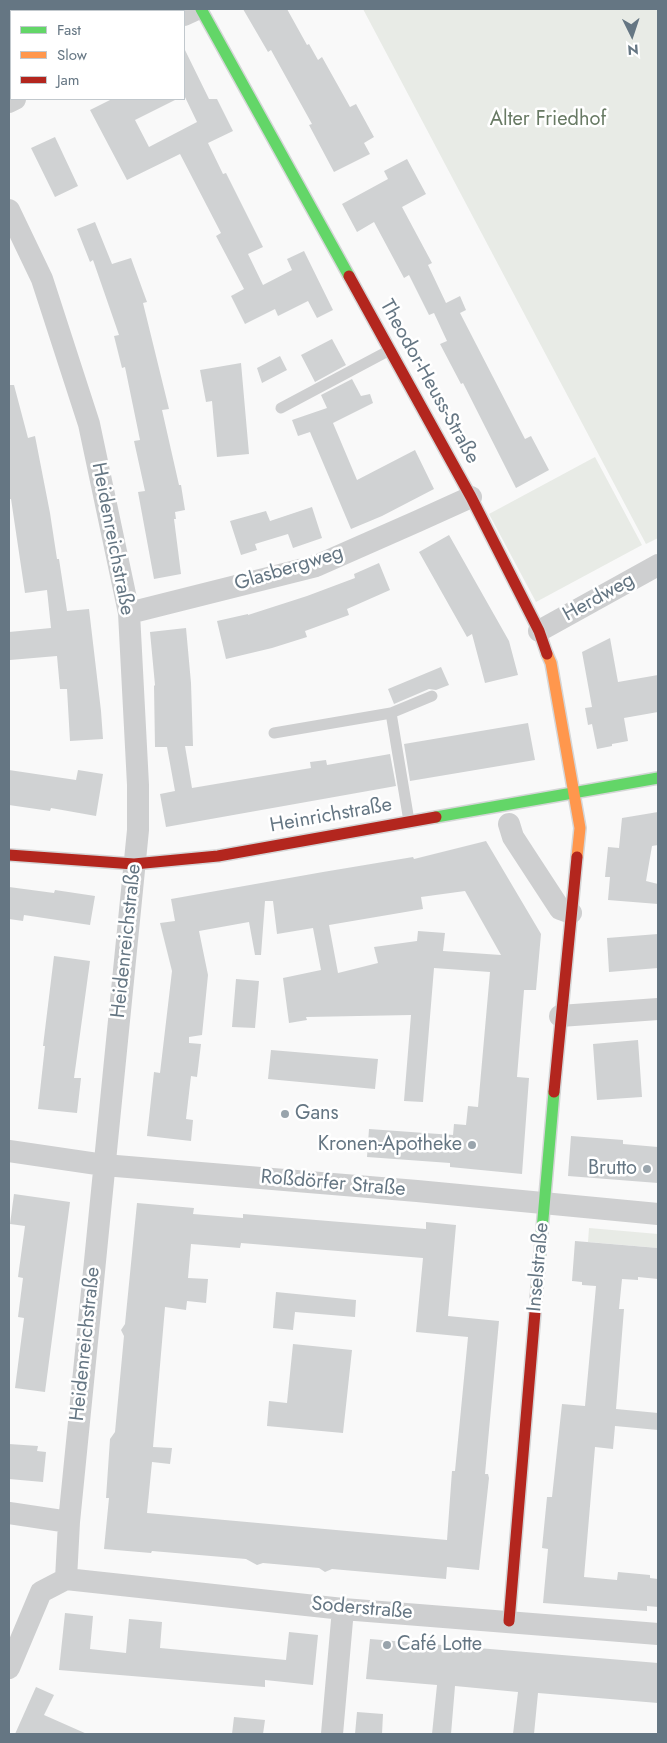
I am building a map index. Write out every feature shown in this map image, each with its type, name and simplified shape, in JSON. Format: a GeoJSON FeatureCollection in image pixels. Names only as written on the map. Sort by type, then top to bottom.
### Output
{"type":"FeatureCollection","features":[{"type":"Feature","properties":{"kind":"street"},"geometry":{"type":"LineString","coordinates":[[185,15],[197,9]]}},
{"type":"Feature","properties":{"kind":"street","name":"Theodor-Heuss-Straße"},"geometry":{"type":"LineString","coordinates":[[201,9],[471,497],[540,632],[551,663],[574,793]]}},
{"type":"Feature","properties":{"kind":"street","name":"Heidenreichstraße"},"geometry":{"type":"LineString","coordinates":[[9,210],[42,279],[89,424],[129,613],[138,785],[138,830],[69,1522],[66,1579]]}},
{"type":"Feature","properties":{"kind":"street","name":"Glasbergweg"},"geometry":{"type":"LineString","coordinates":[[129,613],[316,566],[471,497]]}},
{"type":"Feature","properties":{"kind":"street","name":"Herdweg"},"geometry":{"type":"LineString","coordinates":[[540,632],[658,565]]}},
{"type":"Feature","properties":{"kind":"street","name":"Heinrichstraße"},"geometry":{"type":"LineString","coordinates":[[9,855],[134,864],[172,862],[218,856],[658,778]]}},
{"type":"Feature","properties":{"kind":"street","name":"Inselstraße"},"geometry":{"type":"LineString","coordinates":[[509,1621],[560,1016],[580,828],[574,793]]}},
{"type":"Feature","properties":{"kind":"street"},"geometry":{"type":"LineString","coordinates":[[509,824],[513,837],[560,909],[571,913]]}},
{"type":"Feature","properties":{"kind":"street"},"geometry":{"type":"LineString","coordinates":[[560,1016],[658,1009]]}},
{"type":"Feature","properties":{"kind":"street","name":"Roßdörfer Straße"},"geometry":{"type":"LineString","coordinates":[[9,1151],[104,1165],[408,1190],[658,1214]]}},
{"type":"Feature","properties":{"kind":"street"},"geometry":{"type":"LineString","coordinates":[[9,1513],[69,1522]]}},
{"type":"Feature","properties":{"kind":"street"},"geometry":{"type":"LineString","coordinates":[[9,1668],[41,1592],[66,1579]]}},
{"type":"Feature","properties":{"kind":"street","name":"Soderstraße"},"geometry":{"type":"LineString","coordinates":[[66,1579],[344,1608],[658,1634]]}},
{"type":"Feature","properties":{"kind":"street"},"geometry":{"type":"LineString","coordinates":[[332,1734],[344,1608]]}},
{"type":"Feature","properties":{"kind":"lane"},"geometry":{"type":"LineString","coordinates":[[281,408],[390,350]]}},
{"type":"Feature","properties":{"kind":"lane"},"geometry":{"type":"LineString","coordinates":[[274,733],[390,713],[432,696]]}},
{"type":"Feature","properties":{"kind":"lane"},"geometry":{"type":"LineString","coordinates":[[390,713],[409,822]]}},
{"type":"Feature","properties":{"kind":"shaded area"},"geometry":{"type":"Polygon","coordinates":[[[9,9],[150,9],[10,10],[9,82],[9,9]]]}},
{"type":"Feature","properties":{"kind":"green space","name":"Alter Friedhof"},"geometry":{"type":"Polygon","coordinates":[[[363,9],[658,9],[658,538],[646,544],[363,9]]]}},
{"type":"Feature","properties":{"kind":"green space"},"geometry":{"type":"Polygon","coordinates":[[[595,457],[642,545],[536,602],[489,514],[595,457]]]}},
{"type":"Feature","properties":{"kind":"green space"},"geometry":{"type":"Polygon","coordinates":[[[589,1228],[658,1234],[658,1248],[588,1242],[589,1228]]]}},
{"type":"Feature","properties":{"kind":"building"},"geometry":{"type":"Polygon","coordinates":[[[243,9],[287,9],[307,45],[309,44],[318,60],[322,57],[350,107],[356,104],[374,137],[364,143],[370,154],[334,172],[309,125],[312,124],[271,50],[268,52],[243,9]]]}},
{"type":"Feature","properties":{"kind":"building"},"geometry":{"type":"Polygon","coordinates":[[[185,50],[209,99],[217,99],[233,131],[208,143],[223,174],[226,173],[263,247],[248,254],[263,285],[292,270],[287,259],[304,251],[333,310],[317,318],[308,301],[278,316],[275,309],[245,324],[231,296],[244,289],[216,236],[221,233],[180,154],[127,180],[90,110],[110,100],[175,100],[135,120],[149,147],[197,122],[185,97],[185,50]]]}},
{"type":"Feature","properties":{"kind":"building"},"geometry":{"type":"Polygon","coordinates":[[[55,137],[78,186],[55,197],[31,148],[55,137]]]}},
{"type":"Feature","properties":{"kind":"building"},"geometry":{"type":"Polygon","coordinates":[[[407,159],[426,194],[402,207],[432,263],[428,265],[446,303],[460,296],[466,310],[460,313],[525,439],[531,436],[549,470],[516,488],[463,383],[461,384],[440,344],[447,341],[434,313],[429,315],[409,275],[404,278],[374,222],[357,232],[342,204],[388,179],[384,171],[407,159]]]}},
{"type":"Feature","properties":{"kind":"building"},"geometry":{"type":"Polygon","coordinates":[[[95,222],[112,264],[131,258],[147,302],[143,303],[169,409],[162,410],[179,485],[181,485],[185,510],[175,512],[176,519],[174,519],[181,574],[154,579],[138,492],[145,491],[134,441],[140,440],[125,367],[122,368],[114,336],[119,335],[93,260],[90,262],[77,229],[95,222]]]}},
{"type":"Feature","properties":{"kind":"building"},"geometry":{"type":"Polygon","coordinates":[[[332,339],[346,365],[315,382],[301,355],[332,339]]]}},
{"type":"Feature","properties":{"kind":"building"},"geometry":{"type":"Polygon","coordinates":[[[280,356],[287,370],[262,383],[257,368],[280,356]]]}},
{"type":"Feature","properties":{"kind":"building"},"geometry":{"type":"Polygon","coordinates":[[[241,363],[249,454],[217,457],[212,401],[206,402],[200,370],[241,363]]]}},
{"type":"Feature","properties":{"kind":"building"},"geometry":{"type":"Polygon","coordinates":[[[352,379],[361,396],[370,394],[373,403],[333,423],[357,480],[415,450],[434,489],[382,516],[351,529],[310,432],[298,436],[292,420],[327,408],[321,395],[352,379]]]}},
{"type":"Feature","properties":{"kind":"building"},"geometry":{"type":"Polygon","coordinates":[[[9,385],[14,385],[28,438],[35,436],[67,611],[89,609],[103,739],[70,741],[67,689],[60,689],[57,656],[10,660],[9,632],[51,628],[47,590],[25,593],[11,499],[9,499],[9,385]]]}},
{"type":"Feature","properties":{"kind":"building"},"geometry":{"type":"Polygon","coordinates":[[[312,507],[322,538],[293,548],[288,534],[255,544],[257,550],[241,555],[230,521],[266,511],[270,521],[312,507]]]}},
{"type":"Feature","properties":{"kind":"building"},"geometry":{"type":"Polygon","coordinates":[[[449,535],[509,641],[518,675],[485,683],[472,634],[467,637],[419,552],[449,535]]]}},
{"type":"Feature","properties":{"kind":"building"},"geometry":{"type":"Polygon","coordinates":[[[379,563],[390,590],[347,609],[349,615],[305,631],[307,637],[226,659],[217,621],[248,615],[307,596],[355,578],[354,574],[379,563]]]}},
{"type":"Feature","properties":{"kind":"building"},"geometry":{"type":"Polygon","coordinates":[[[186,628],[191,683],[193,746],[185,746],[192,788],[311,768],[310,762],[326,760],[327,765],[390,754],[396,786],[166,827],[160,794],[175,791],[167,747],[155,747],[155,685],[150,632],[186,628]]]}},
{"type":"Feature","properties":{"kind":"building"},"geometry":{"type":"Polygon","coordinates":[[[610,638],[618,682],[658,675],[658,712],[624,718],[628,741],[597,749],[592,724],[588,725],[585,708],[592,707],[582,652],[610,638]]]}},
{"type":"Feature","properties":{"kind":"building"},"geometry":{"type":"Polygon","coordinates":[[[441,667],[449,685],[436,690],[429,689],[394,704],[388,689],[441,667]]]}},
{"type":"Feature","properties":{"kind":"building"},"geometry":{"type":"Polygon","coordinates":[[[528,723],[535,760],[410,781],[404,744],[528,723]]]}},
{"type":"Feature","properties":{"kind":"building"},"geometry":{"type":"Polygon","coordinates":[[[9,770],[76,780],[78,770],[103,774],[96,816],[51,808],[50,811],[9,805],[9,770]]]}},
{"type":"Feature","properties":{"kind":"building"},"geometry":{"type":"Polygon","coordinates":[[[658,812],[658,845],[652,846],[646,881],[658,884],[658,904],[608,900],[610,877],[605,877],[608,847],[619,848],[622,818],[658,812]]]}},
{"type":"Feature","properties":{"kind":"building"},"geometry":{"type":"Polygon","coordinates":[[[486,841],[541,934],[536,990],[524,990],[517,1077],[529,1078],[522,1174],[450,1167],[450,1163],[367,1157],[369,1129],[453,1135],[454,1124],[466,1125],[468,1106],[478,1107],[490,972],[434,968],[423,1102],[404,1101],[411,1015],[306,1017],[307,1020],[289,1023],[283,978],[321,970],[313,928],[277,934],[273,901],[265,901],[261,955],[255,955],[249,922],[199,931],[208,975],[202,1035],[189,1037],[189,1043],[201,1044],[197,1077],[191,1076],[186,1119],[193,1120],[191,1141],[147,1136],[154,1072],[160,1073],[172,971],[160,923],[175,921],[171,899],[413,857],[414,859],[486,841]],[[465,891],[421,897],[423,909],[329,925],[338,973],[378,963],[374,947],[417,941],[418,931],[445,933],[443,951],[501,955],[465,891]]]}},
{"type":"Feature","properties":{"kind":"building"},"geometry":{"type":"Polygon","coordinates":[[[9,887],[54,893],[55,890],[95,896],[90,925],[24,915],[23,921],[9,919],[9,887]]]}},
{"type":"Feature","properties":{"kind":"building"},"geometry":{"type":"Polygon","coordinates":[[[658,934],[658,968],[609,972],[607,938],[658,934]]]}},
{"type":"Feature","properties":{"kind":"building"},"geometry":{"type":"Polygon","coordinates":[[[54,956],[90,961],[74,1078],[81,1078],[77,1113],[38,1109],[45,1046],[43,1046],[54,956]]]}},
{"type":"Feature","properties":{"kind":"building"},"geometry":{"type":"Polygon","coordinates":[[[236,979],[259,981],[255,1028],[232,1027],[236,979]]]}},
{"type":"Feature","properties":{"kind":"building"},"geometry":{"type":"Polygon","coordinates":[[[638,1040],[642,1097],[597,1100],[593,1044],[638,1040]]]}},
{"type":"Feature","properties":{"kind":"building"},"geometry":{"type":"Polygon","coordinates":[[[271,1050],[378,1059],[375,1089],[268,1079],[271,1050]]]}},
{"type":"Feature","properties":{"kind":"building"},"geometry":{"type":"Polygon","coordinates":[[[571,1136],[623,1140],[623,1144],[658,1147],[658,1183],[568,1176],[571,1136]]]}},
{"type":"Feature","properties":{"kind":"building"},"geometry":{"type":"Polygon","coordinates":[[[14,1194],[70,1202],[45,1392],[15,1388],[24,1318],[18,1317],[23,1278],[18,1277],[25,1226],[10,1224],[14,1194]]]}},
{"type":"Feature","properties":{"kind":"building"},"geometry":{"type":"Polygon","coordinates":[[[137,1203],[194,1208],[193,1214],[243,1218],[243,1214],[426,1229],[426,1222],[456,1225],[448,1316],[499,1321],[485,1474],[488,1474],[489,1478],[479,1570],[447,1567],[446,1579],[332,1569],[325,1572],[319,1568],[263,1563],[257,1565],[246,1559],[104,1549],[109,1498],[106,1498],[110,1439],[115,1432],[124,1336],[121,1330],[125,1324],[137,1203]],[[241,1243],[240,1248],[191,1244],[188,1278],[208,1279],[206,1303],[187,1301],[186,1310],[165,1307],[153,1447],[172,1448],[170,1464],[152,1462],[147,1513],[447,1540],[452,1471],[455,1471],[468,1337],[416,1332],[423,1258],[241,1243]]]}},
{"type":"Feature","properties":{"kind":"building"},"geometry":{"type":"Polygon","coordinates":[[[575,1241],[658,1248],[658,1279],[638,1277],[638,1280],[622,1279],[619,1309],[624,1309],[616,1409],[658,1413],[658,1430],[615,1426],[613,1449],[595,1447],[584,1577],[617,1580],[618,1572],[650,1575],[650,1578],[658,1579],[658,1607],[647,1606],[647,1611],[543,1603],[548,1549],[542,1548],[547,1497],[552,1497],[562,1404],[585,1406],[596,1286],[582,1285],[582,1282],[572,1281],[575,1241]]]}},
{"type":"Feature","properties":{"kind":"building"},"geometry":{"type":"Polygon","coordinates":[[[276,1292],[356,1300],[355,1317],[295,1312],[293,1330],[273,1328],[276,1292]]]}},
{"type":"Feature","properties":{"kind":"building"},"geometry":{"type":"Polygon","coordinates":[[[293,1344],[352,1350],[343,1433],[267,1426],[269,1401],[287,1403],[293,1344]]]}},
{"type":"Feature","properties":{"kind":"building"},"geometry":{"type":"Polygon","coordinates":[[[9,1444],[38,1446],[37,1451],[46,1452],[43,1482],[9,1479],[9,1444]]]}},
{"type":"Feature","properties":{"kind":"building"},"geometry":{"type":"Polygon","coordinates":[[[65,1613],[93,1616],[90,1649],[126,1653],[129,1619],[162,1622],[160,1648],[286,1660],[289,1632],[318,1635],[313,1685],[265,1680],[265,1687],[59,1670],[65,1613]]]}},
{"type":"Feature","properties":{"kind":"building"},"geometry":{"type":"Polygon","coordinates":[[[370,1639],[658,1663],[658,1703],[538,1693],[534,1734],[513,1734],[518,1692],[455,1686],[451,1734],[432,1734],[437,1685],[366,1679],[370,1639]]]}},
{"type":"Feature","properties":{"kind":"building"},"geometry":{"type":"Polygon","coordinates":[[[36,1687],[54,1695],[44,1715],[87,1734],[15,1734],[36,1687]]]}},
{"type":"Feature","properties":{"kind":"building"},"geometry":{"type":"Polygon","coordinates":[[[357,1712],[383,1714],[382,1734],[355,1734],[357,1712]]]}},
{"type":"Feature","properties":{"kind":"building"},"geometry":{"type":"Polygon","coordinates":[[[234,1717],[265,1720],[263,1734],[232,1734],[234,1717]]]}},
{"type":"Feature","properties":{"kind":"traffic: fast"},"geometry":{"type":"LineString","coordinates":[[201,9],[349,276]]}},
{"type":"Feature","properties":{"kind":"traffic: fast"},"geometry":{"type":"LineString","coordinates":[[436,817],[658,778]]}},
{"type":"Feature","properties":{"kind":"traffic: fast"},"geometry":{"type":"LineString","coordinates":[[537,1288],[554,1092]]}},
{"type":"Feature","properties":{"kind":"traffic: slow"},"geometry":{"type":"LineString","coordinates":[[547,654],[551,663],[580,828],[577,857]]}},
{"type":"Feature","properties":{"kind":"traffic: jam"},"geometry":{"type":"LineString","coordinates":[[349,276],[471,497],[539,631],[547,654]]}},
{"type":"Feature","properties":{"kind":"traffic: jam"},"geometry":{"type":"LineString","coordinates":[[9,855],[134,864],[218,856],[436,817]]}},
{"type":"Feature","properties":{"kind":"traffic: jam"},"geometry":{"type":"LineString","coordinates":[[554,1092],[577,857]]}},
{"type":"Feature","properties":{"kind":"traffic: jam"},"geometry":{"type":"LineString","coordinates":[[509,1621],[537,1288]]}},
{"type":"Feature","properties":{"kind":"place","name":"Gans"},"geometry":{"type":"Point","coordinates":[285,1114]}},
{"type":"Feature","properties":{"kind":"place","name":"Kronen-Apotheke"},"geometry":{"type":"Point","coordinates":[472,1145]}},
{"type":"Feature","properties":{"kind":"place","name":"Brutto"},"geometry":{"type":"Point","coordinates":[647,1169]}},
{"type":"Feature","properties":{"kind":"place","name":"Café Lotte"},"geometry":{"type":"Point","coordinates":[387,1645]}}]}
